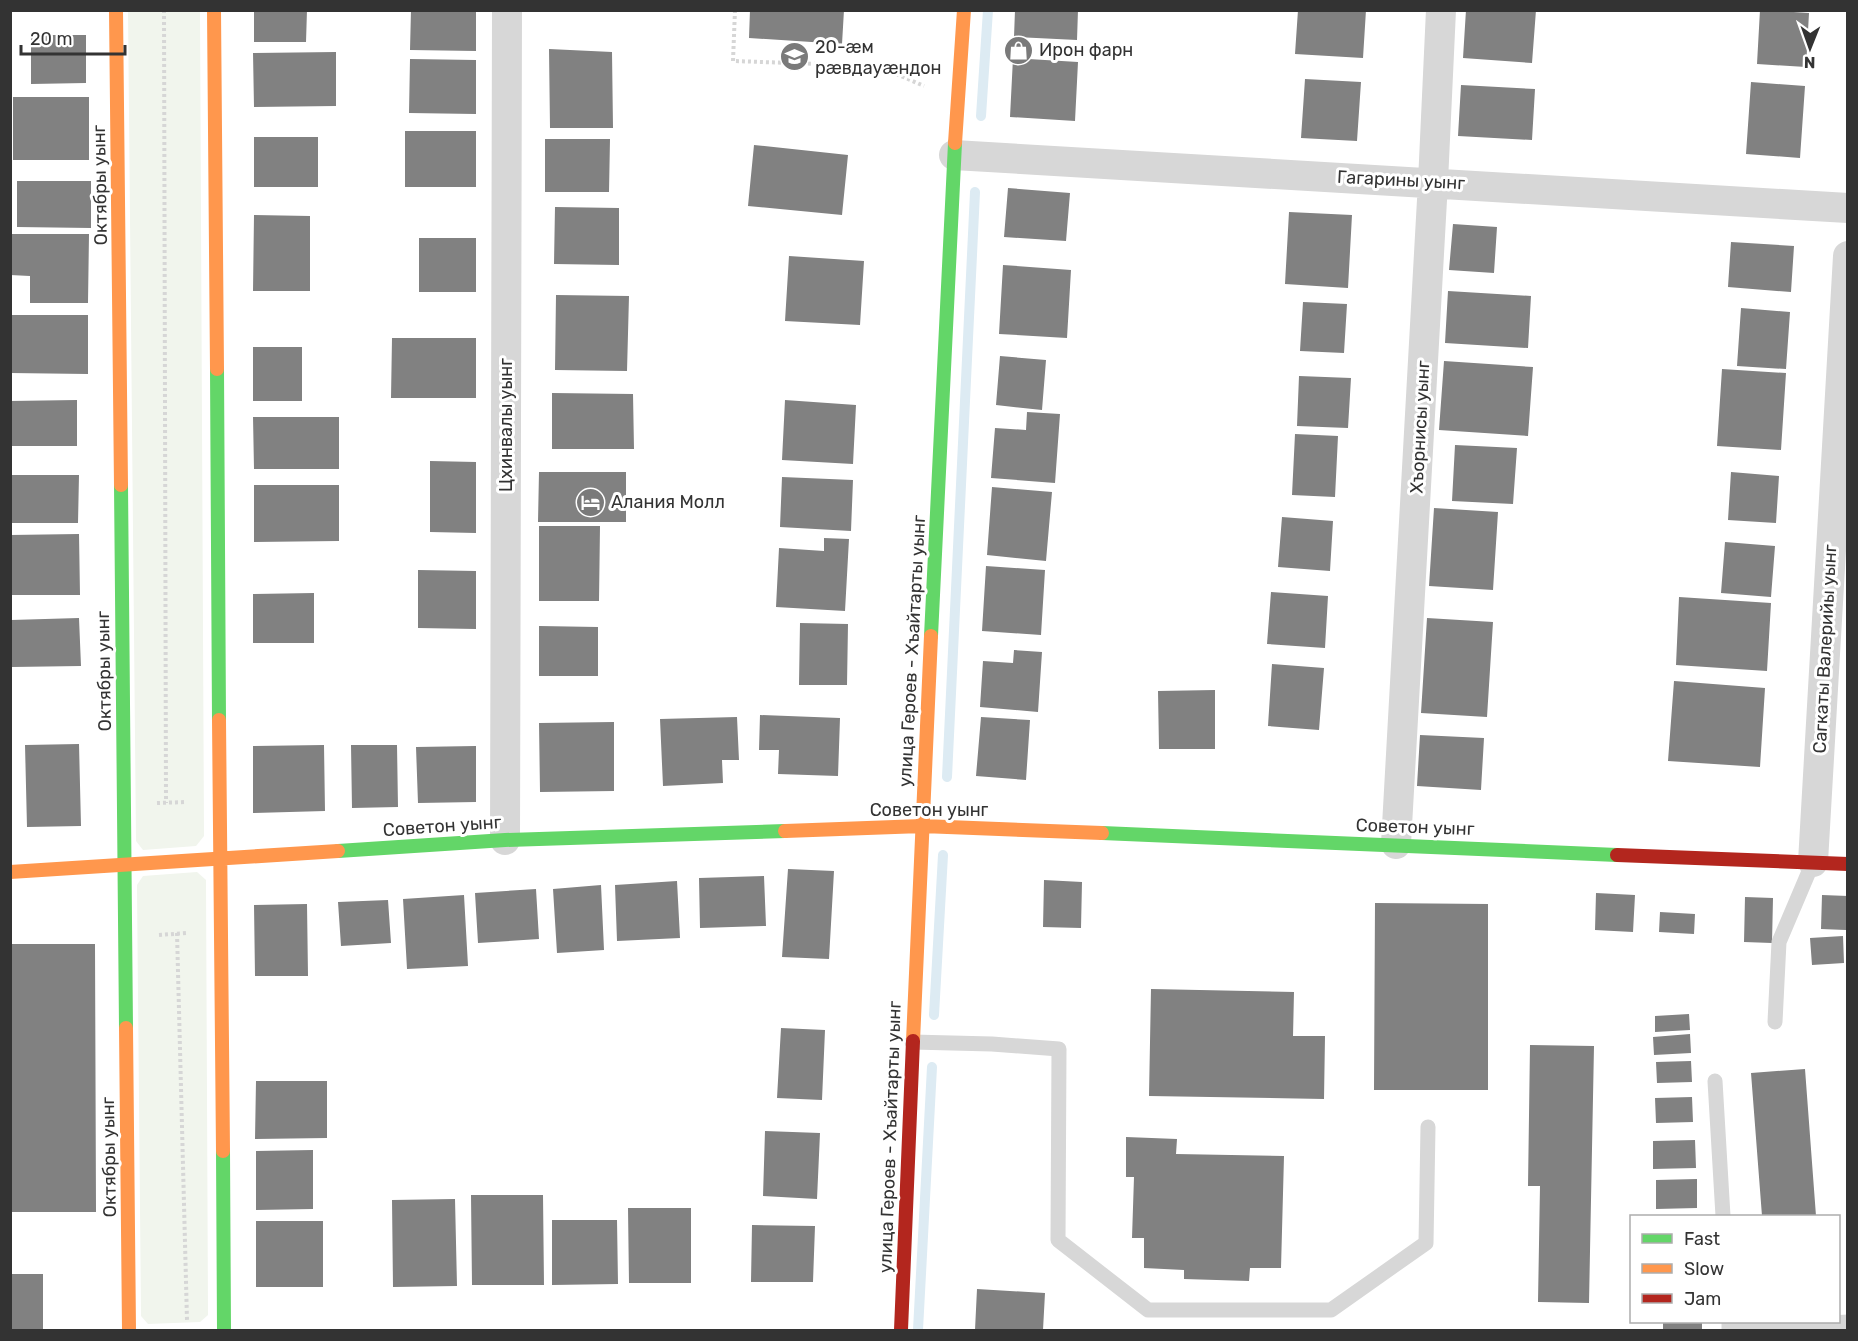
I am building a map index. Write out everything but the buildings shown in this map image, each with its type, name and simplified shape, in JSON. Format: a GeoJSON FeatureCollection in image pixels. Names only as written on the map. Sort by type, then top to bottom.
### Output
{"type":"FeatureCollection","features":[{"type":"Feature","properties":{"kind":"street","name":"Октябры уынг"},"geometry":{"type":"LineString","coordinates":[[116,10],[129,1330]]}},
{"type":"Feature","properties":{"kind":"street"},"geometry":{"type":"LineString","coordinates":[[214,10],[224,1330]]}},
{"type":"Feature","properties":{"kind":"street","name":"Цхинвалы уынг"},"geometry":{"type":"LineString","coordinates":[[505,840],[507,10]]}},
{"type":"Feature","properties":{"kind":"street","name":"улица Героев - Хъайтарты уынг"},"geometry":{"type":"LineString","coordinates":[[901,1330],[912,1042],[954,155],[964,10]]}},
{"type":"Feature","properties":{"kind":"street","name":"Хъорнисы уынг"},"geometry":{"type":"LineString","coordinates":[[1396,844],[1441,10]]}},
{"type":"Feature","properties":{"kind":"street","name":"Гагарины уынг"},"geometry":{"type":"LineString","coordinates":[[954,155],[1848,208]]}},
{"type":"Feature","properties":{"kind":"street","name":"Сагкаты Валерийы уынг"},"geometry":{"type":"LineString","coordinates":[[1813,862],[1848,256]]}},
{"type":"Feature","properties":{"kind":"street","name":"Советон уынг"},"geometry":{"type":"LineString","coordinates":[[10,872],[505,840],[922,826],[1848,864]]}},
{"type":"Feature","properties":{"kind":"lane"},"geometry":{"type":"LineString","coordinates":[[1775,1022],[1779,942],[1813,862]]}},
{"type":"Feature","properties":{"kind":"lane"},"geometry":{"type":"LineString","coordinates":[[912,1042],[992,1044],[1059,1049],[1058,1240],[1148,1310],[1331,1310],[1426,1243],[1428,1127]]}},
{"type":"Feature","properties":{"kind":"lane"},"geometry":{"type":"LineString","coordinates":[[1715,1081],[1723,1215]]}},
{"type":"Feature","properties":{"kind":"lane"},"geometry":{"type":"LineString","coordinates":[[1729,1323],[1729,1329],[1831,1323]]}},
{"type":"Feature","properties":{"kind":"path"},"geometry":{"type":"LineString","coordinates":[[164,10],[166,802]]}},
{"type":"Feature","properties":{"kind":"path"},"geometry":{"type":"LineString","coordinates":[[735,10],[733,61],[878,66],[958,101]]}},
{"type":"Feature","properties":{"kind":"path"},"geometry":{"type":"LineString","coordinates":[[124,803],[220,802]]}},
{"type":"Feature","properties":{"kind":"path"},"geometry":{"type":"LineString","coordinates":[[125,937],[221,930]]}},
{"type":"Feature","properties":{"kind":"path"},"geometry":{"type":"LineString","coordinates":[[177,933],[187,1330]]}},
{"type":"Feature","properties":{"kind":"shaded area"},"geometry":{"type":"Polygon","coordinates":[[[128,11],[200,11],[204,836],[196,846],[143,850],[136,841],[128,11]]]}},
{"type":"Feature","properties":{"kind":"shaded area"},"geometry":{"type":"Polygon","coordinates":[[[197,872],[206,880],[208,1315],[200,1322],[148,1324],[141,1316],[137,885],[143,876],[197,872]]]}},
{"type":"Feature","properties":{"kind":"waterway"},"geometry":{"type":"LineString","coordinates":[[981,116],[988,10]]}},
{"type":"Feature","properties":{"kind":"waterway"},"geometry":{"type":"LineString","coordinates":[[947,777],[975,192]]}},
{"type":"Feature","properties":{"kind":"waterway"},"geometry":{"type":"LineString","coordinates":[[934,1015],[943,855]]}},
{"type":"Feature","properties":{"kind":"waterway"},"geometry":{"type":"LineString","coordinates":[[918,1330],[932,1067]]}},
{"type":"Feature","properties":{"kind":"traffic: fast"},"geometry":{"type":"LineString","coordinates":[[931,636],[955,143]]}},
{"type":"Feature","properties":{"kind":"traffic: fast"},"geometry":{"type":"LineString","coordinates":[[217,369],[219,720]]}},
{"type":"Feature","properties":{"kind":"traffic: fast"},"geometry":{"type":"LineString","coordinates":[[121,485],[126,1028]]}},
{"type":"Feature","properties":{"kind":"traffic: fast"},"geometry":{"type":"LineString","coordinates":[[338,851],[505,840],[785,831]]}},
{"type":"Feature","properties":{"kind":"traffic: fast"},"geometry":{"type":"LineString","coordinates":[[1102,833],[1617,855]]}},
{"type":"Feature","properties":{"kind":"traffic: fast"},"geometry":{"type":"LineString","coordinates":[[223,1151],[224,1330]]}},
{"type":"Feature","properties":{"kind":"traffic: slow"},"geometry":{"type":"LineString","coordinates":[[116,10],[121,485]]}},
{"type":"Feature","properties":{"kind":"traffic: slow"},"geometry":{"type":"LineString","coordinates":[[214,10],[217,369]]}},
{"type":"Feature","properties":{"kind":"traffic: slow"},"geometry":{"type":"LineString","coordinates":[[955,143],[964,10]]}},
{"type":"Feature","properties":{"kind":"traffic: slow"},"geometry":{"type":"LineString","coordinates":[[913,1041],[931,636]]}},
{"type":"Feature","properties":{"kind":"traffic: slow"},"geometry":{"type":"LineString","coordinates":[[219,720],[223,1151]]}},
{"type":"Feature","properties":{"kind":"traffic: slow"},"geometry":{"type":"LineString","coordinates":[[785,831],[922,826],[1102,833]]}},
{"type":"Feature","properties":{"kind":"traffic: slow"},"geometry":{"type":"LineString","coordinates":[[10,872],[338,851]]}},
{"type":"Feature","properties":{"kind":"traffic: slow"},"geometry":{"type":"LineString","coordinates":[[126,1028],[129,1330]]}},
{"type":"Feature","properties":{"kind":"traffic: jam"},"geometry":{"type":"LineString","coordinates":[[1617,855],[1848,864]]}},
{"type":"Feature","properties":{"kind":"traffic: jam"},"geometry":{"type":"LineString","coordinates":[[901,1330],[913,1041]]}},
{"type":"Feature","properties":{"kind":"place","name":"Ирон фарн"},"geometry":{"type":"Point","coordinates":[1018,50]}},
{"type":"Feature","properties":{"kind":"place","name":"20-æм рӕвдауӕндон"},"geometry":{"type":"Point","coordinates":[794,57]}},
{"type":"Feature","properties":{"kind":"place","name":"Алания Молл"},"geometry":{"type":"Point","coordinates":[590,502]}}]}
